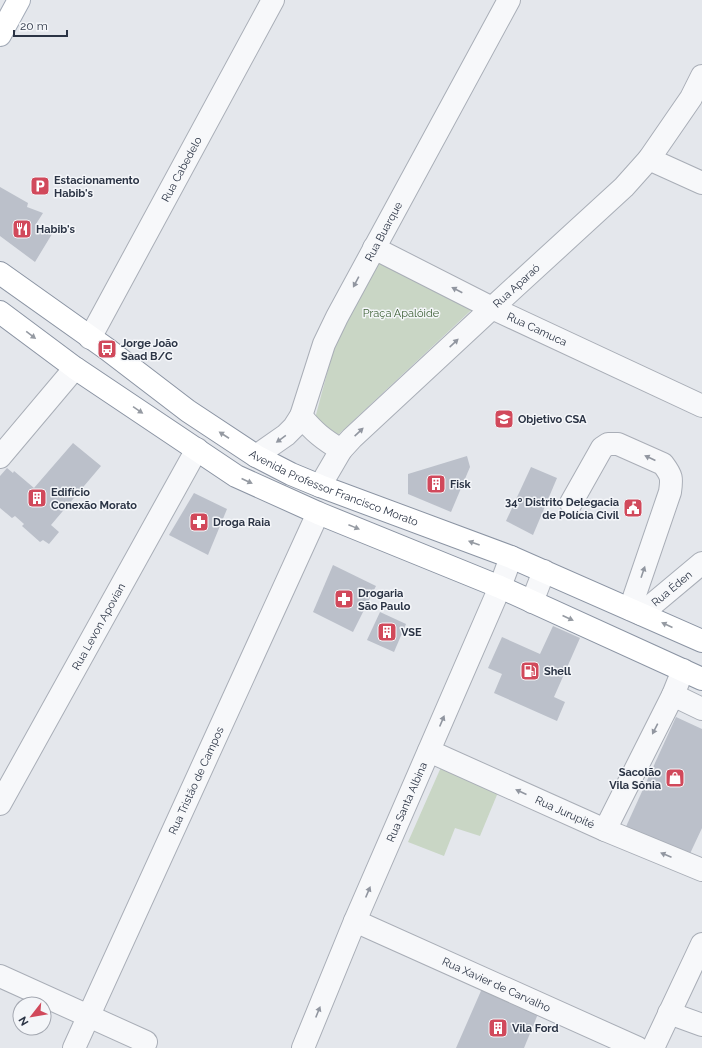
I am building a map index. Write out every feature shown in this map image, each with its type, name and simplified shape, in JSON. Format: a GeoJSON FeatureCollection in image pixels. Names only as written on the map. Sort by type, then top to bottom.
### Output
{"type":"FeatureCollection","features":[{"type":"Feature","properties":{"kind":"main road"},"geometry":{"type":"LineString","coordinates":[[0,35],[19,0]]}},
{"type":"Feature","properties":{"kind":"main road","name":"Avenida Professor Francisco Morato"},"geometry":{"type":"LineString","coordinates":[[0,273],[188,411],[256,456],[291,474],[320,486],[510,557],[702,641]]}},
{"type":"Feature","properties":{"kind":"main road"},"geometry":{"type":"LineString","coordinates":[[0,309],[17,286]]}},
{"type":"Feature","properties":{"kind":"main road"},"geometry":{"type":"LineString","coordinates":[[0,312],[75,368],[236,476],[318,513],[500,587],[693,674]]}},
{"type":"Feature","properties":{"kind":"street","name":"Rua Cabedelo"},"geometry":{"type":"LineString","coordinates":[[90,338],[273,0]]}},
{"type":"Feature","properties":{"kind":"street","name":"Rua Buarque"},"geometry":{"type":"LineString","coordinates":[[256,456],[286,435],[294,427],[301,416],[324,344],[337,317],[509,0]]}},
{"type":"Feature","properties":{"kind":"street","name":"Rua Aparaó"},"geometry":{"type":"LineString","coordinates":[[320,486],[341,450],[492,308],[624,187],[649,159],[691,98],[702,76]]}},
{"type":"Feature","properties":{"kind":"street"},"geometry":{"type":"LineString","coordinates":[[649,159],[702,183]]}},
{"type":"Feature","properties":{"kind":"street","name":"Rua Camuca"},"geometry":{"type":"LineString","coordinates":[[374,248],[492,308],[702,406]]}},
{"type":"Feature","properties":{"kind":"street"},"geometry":{"type":"LineString","coordinates":[[0,456],[75,368]]}},
{"type":"Feature","properties":{"kind":"street"},"geometry":{"type":"LineString","coordinates":[[301,416],[324,440],[341,450]]}},
{"type":"Feature","properties":{"kind":"street"},"geometry":{"type":"LineString","coordinates":[[571,503],[602,448],[608,444],[618,444],[663,464],[672,478],[670,492],[636,611]]}},
{"type":"Feature","properties":{"kind":"street","name":"Rua Levon Apovian"},"geometry":{"type":"LineString","coordinates":[[0,804],[197,449]]}},
{"type":"Feature","properties":{"kind":"street","name":"Rua Tristão de Campos"},"geometry":{"type":"LineString","coordinates":[[74,1048],[318,513]]}},
{"type":"Feature","properties":{"kind":"street","name":"Rua Santa Albina"},"geometry":{"type":"LineString","coordinates":[[303,1048],[355,921],[500,587],[510,557]]}},
{"type":"Feature","properties":{"kind":"street","name":"Rua Éden"},"geometry":{"type":"LineString","coordinates":[[636,611],[702,563]]}},
{"type":"Feature","properties":{"kind":"street"},"geometry":{"type":"LineString","coordinates":[[532,602],[544,572]]}},
{"type":"Feature","properties":{"kind":"street"},"geometry":{"type":"LineString","coordinates":[[605,830],[672,695],[693,674]]}},
{"type":"Feature","properties":{"kind":"street"},"geometry":{"type":"LineString","coordinates":[[672,695],[702,709]]}},
{"type":"Feature","properties":{"kind":"street","name":"Rua Jurupité"},"geometry":{"type":"LineString","coordinates":[[429,751],[605,830],[702,870]]}},
{"type":"Feature","properties":{"kind":"street","name":"Rua Xavier de Carvalho"},"geometry":{"type":"LineString","coordinates":[[355,921],[638,1048]]}},
{"type":"Feature","properties":{"kind":"street"},"geometry":{"type":"LineString","coordinates":[[653,1048],[702,944]]}},
{"type":"Feature","properties":{"kind":"street"},"geometry":{"type":"LineString","coordinates":[[0,976],[146,1042]]}},
{"type":"Feature","properties":{"kind":"street"},"geometry":{"type":"LineString","coordinates":[[670,1013],[702,1025]]}},
{"type":"Feature","properties":{"kind":"green space","name":"Praça Apalóide"},"geometry":{"type":"Polygon","coordinates":[[[382,253],[482,300],[339,434],[322,437],[313,426],[338,332],[382,253]]]}},
{"type":"Feature","properties":{"kind":"green space"},"geometry":{"type":"Polygon","coordinates":[[[442,765],[499,790],[480,836],[455,828],[444,856],[408,842],[442,765]]]}},
{"type":"Feature","properties":{"kind":"building","name":"Habib's"},"geometry":{"type":"Polygon","coordinates":[[[0,187],[28,203],[27,207],[43,213],[36,224],[52,234],[35,262],[0,236],[0,187]]]}},
{"type":"Feature","properties":{"kind":"building","name":"Edifício Conexão Morato"},"geometry":{"type":"Polygon","coordinates":[[[73,443],[101,466],[51,525],[59,532],[49,544],[43,540],[40,542],[22,526],[24,524],[15,516],[12,518],[0,508],[0,476],[7,468],[13,473],[14,471],[34,488],[73,443]]]}},
{"type":"Feature","properties":{"kind":"building","name":"Fisk"},"geometry":{"type":"Polygon","coordinates":[[[467,456],[470,467],[451,512],[408,494],[408,474],[467,456]]]}},
{"type":"Feature","properties":{"kind":"building"},"geometry":{"type":"Polygon","coordinates":[[[531,467],[557,478],[533,535],[506,521],[531,467]]]}},
{"type":"Feature","properties":{"kind":"building","name":"Droga Raia"},"geometry":{"type":"Polygon","coordinates":[[[194,493],[227,509],[208,555],[169,535],[194,493]]]}},
{"type":"Feature","properties":{"kind":"building","name":"Drogaria São Paulo"},"geometry":{"type":"Polygon","coordinates":[[[333,565],[376,586],[353,632],[313,612],[333,565]]]}},
{"type":"Feature","properties":{"kind":"building","name":"VSE"},"geometry":{"type":"Polygon","coordinates":[[[380,612],[406,624],[394,652],[367,640],[380,612]]]}},
{"type":"Feature","properties":{"kind":"building","name":"Shell"},"geometry":{"type":"Polygon","coordinates":[[[553,626],[580,638],[554,697],[565,702],[557,721],[494,693],[502,674],[488,668],[502,637],[540,654],[553,626]]]}},
{"type":"Feature","properties":{"kind":"building","name":"Sacolão Vila Sônia"},"geometry":{"type":"Polygon","coordinates":[[[676,717],[702,729],[702,828],[687,860],[624,831],[676,717]]]}},
{"type":"Feature","properties":{"kind":"building","name":"Vila Ford"},"geometry":{"type":"Polygon","coordinates":[[[484,984],[540,1009],[524,1048],[456,1048],[484,984]]]}},
{"type":"Feature","properties":{"kind":"place","name":"Estacionamento Habib's"},"geometry":{"type":"Point","coordinates":[40,186]}},
{"type":"Feature","properties":{"kind":"place","name":"Habib's"},"geometry":{"type":"Point","coordinates":[22,229]}},
{"type":"Feature","properties":{"kind":"place","name":"Jorge João Saad B/C"},"geometry":{"type":"Point","coordinates":[107,349]}},
{"type":"Feature","properties":{"kind":"place","name":"Objetivo CSA"},"geometry":{"type":"Point","coordinates":[504,419]}},
{"type":"Feature","properties":{"kind":"place","name":"Fisk"},"geometry":{"type":"Point","coordinates":[436,484]}},
{"type":"Feature","properties":{"kind":"place","name":"Edifício Conexão Morato"},"geometry":{"type":"Point","coordinates":[37,498]}},
{"type":"Feature","properties":{"kind":"place","name":"34º Distrito Delegacia de Polícia Civil"},"geometry":{"type":"Point","coordinates":[633,508]}},
{"type":"Feature","properties":{"kind":"place","name":"Droga Raia"},"geometry":{"type":"Point","coordinates":[199,522]}},
{"type":"Feature","properties":{"kind":"place","name":"Drogaria São Paulo"},"geometry":{"type":"Point","coordinates":[344,599]}},
{"type":"Feature","properties":{"kind":"place","name":"VSE"},"geometry":{"type":"Point","coordinates":[387,632]}},
{"type":"Feature","properties":{"kind":"place","name":"Shell"},"geometry":{"type":"Point","coordinates":[530,671]}},
{"type":"Feature","properties":{"kind":"place","name":"Sacolão Vila Sônia"},"geometry":{"type":"Point","coordinates":[675,778]}},
{"type":"Feature","properties":{"kind":"place","name":"Vila Ford"},"geometry":{"type":"Point","coordinates":[498,1028]}}]}
